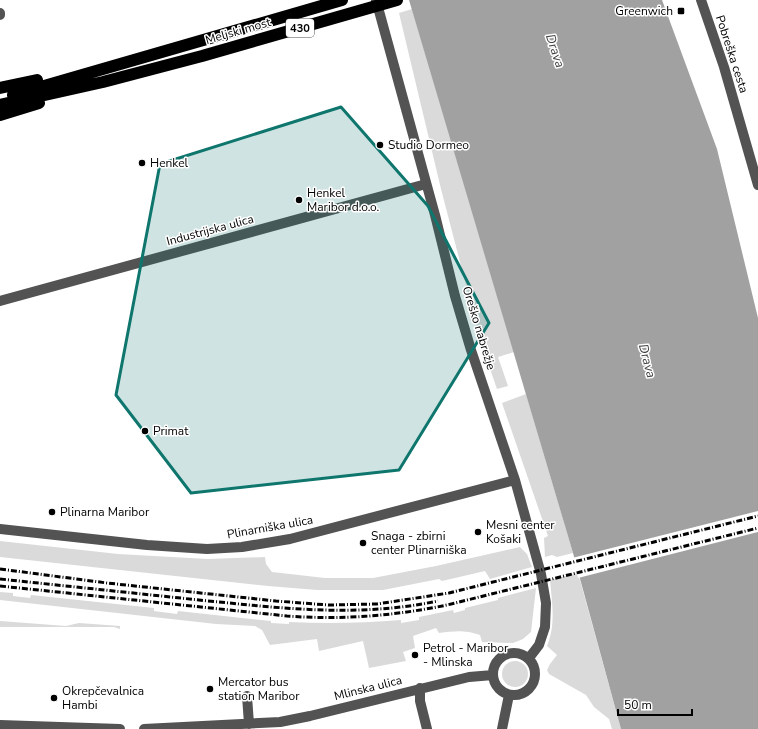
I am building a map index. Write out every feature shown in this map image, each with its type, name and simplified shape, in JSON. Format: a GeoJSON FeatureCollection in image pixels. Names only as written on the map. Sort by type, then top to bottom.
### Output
{"type":"FeatureCollection","features":[{"type":"Feature","properties":{"kind":"highway","name":"Meljski most"},"geometry":{"type":"LineString","coordinates":[[99,69],[342,0]]}},
{"type":"Feature","properties":{"kind":"highway","name":"Meljski most"},"geometry":{"type":"LineString","coordinates":[[103,82],[202,56],[397,0]]}},
{"type":"Feature","properties":{"kind":"highway"},"geometry":{"type":"LineString","coordinates":[[0,88],[99,69]]}},
{"type":"Feature","properties":{"kind":"highway","name":"430"},"geometry":{"type":"LineString","coordinates":[[0,98],[99,69]]}},
{"type":"Feature","properties":{"kind":"highway"},"geometry":{"type":"LineString","coordinates":[[0,115],[103,82]]}},
{"type":"Feature","properties":{"kind":"highway","name":"430"},"geometry":{"type":"LineString","coordinates":[[0,105],[103,82]]}},
{"type":"Feature","properties":{"kind":"street","name":"Oreško nabrežje"},"geometry":{"type":"LineString","coordinates":[[376,0],[455,296],[469,344],[515,480],[541,574],[546,603],[544,627],[539,645],[528,658]]}},
{"type":"Feature","properties":{"kind":"street","name":"Pobreška cesta"},"geometry":{"type":"LineString","coordinates":[[701,0],[724,67],[758,184]]}},
{"type":"Feature","properties":{"kind":"street","name":"Industrijska ulica"},"geometry":{"type":"LineString","coordinates":[[0,301],[426,184]]}},
{"type":"Feature","properties":{"kind":"street","name":"Plinarniška ulica"},"geometry":{"type":"LineString","coordinates":[[0,529],[147,545],[207,549],[242,547],[290,539],[515,480]]}},
{"type":"Feature","properties":{"kind":"street"},"geometry":{"type":"LineString","coordinates":[[515,653],[528,658],[533,665],[535,672],[533,685],[530,689],[517,695],[509,695],[499,690],[493,674],[493,670],[498,661],[506,655],[515,653]]}},
{"type":"Feature","properties":{"kind":"street","name":"Mlinska ulica"},"geometry":{"type":"LineString","coordinates":[[144,729],[280,722],[310,716],[420,688],[469,677],[493,674]]}},
{"type":"Feature","properties":{"kind":"street"},"geometry":{"type":"LineString","coordinates":[[420,688],[420,701],[427,729]]}},
{"type":"Feature","properties":{"kind":"street"},"geometry":{"type":"LineString","coordinates":[[502,729],[509,695]]}},
{"type":"Feature","properties":{"kind":"street"},"geometry":{"type":"LineString","coordinates":[[247,696],[249,724]]}},
{"type":"Feature","properties":{"kind":"street"},"geometry":{"type":"LineString","coordinates":[[0,725],[120,729]]}},
{"type":"Feature","properties":{"kind":"highlighted area"},"geometry":{"type":"Polygon","coordinates":[[[341,107],[428,206],[489,323],[399,470],[191,493],[116,395],[160,164],[341,107]]]}},
{"type":"Feature","properties":{"kind":"shaded area"},"geometry":{"type":"Polygon","coordinates":[[[412,9],[514,352],[498,357],[508,386],[497,389],[481,343],[441,189],[399,13],[412,9]]]}},
{"type":"Feature","properties":{"kind":"shaded area"},"geometry":{"type":"Polygon","coordinates":[[[526,394],[573,553],[557,557],[552,555],[545,557],[544,538],[548,536],[502,403],[526,394]]]}},
{"type":"Feature","properties":{"kind":"shaded area"},"geometry":{"type":"Polygon","coordinates":[[[0,541],[118,554],[208,559],[265,557],[266,564],[272,572],[325,578],[373,578],[436,566],[520,547],[527,554],[532,567],[490,579],[485,571],[442,581],[439,579],[383,590],[317,590],[0,557],[0,541]]]}},
{"type":"Feature","properties":{"kind":"shaded area"},"geometry":{"type":"Polygon","coordinates":[[[578,573],[621,729],[612,729],[609,719],[594,707],[586,695],[549,674],[547,670],[557,655],[547,646],[552,630],[550,580],[578,573]]]}},
{"type":"Feature","properties":{"kind":"shaded area"},"geometry":{"type":"Polygon","coordinates":[[[536,588],[531,632],[523,639],[513,643],[482,642],[480,635],[460,631],[439,633],[436,628],[413,636],[415,648],[403,652],[406,661],[369,668],[363,641],[319,651],[317,639],[270,645],[262,630],[255,626],[216,624],[0,600],[0,592],[13,593],[13,596],[30,598],[31,595],[154,608],[154,611],[177,614],[178,611],[271,621],[271,623],[345,623],[401,620],[401,623],[419,620],[419,617],[453,610],[454,613],[465,610],[465,608],[498,600],[498,598],[536,588]]]}},
{"type":"Feature","properties":{"kind":"shaded area"},"geometry":{"type":"Polygon","coordinates":[[[0,621],[66,626],[79,623],[120,626],[120,629],[114,627],[0,627],[0,621]]]}},
{"type":"Feature","properties":{"kind":"shaded area"},"geometry":{"type":"Polygon","coordinates":[[[515,661],[524,665],[528,674],[524,683],[515,687],[506,683],[502,674],[506,665],[515,661]]]}},
{"type":"Feature","properties":{"kind":"water","name":"Drava"},"geometry":{"type":"Polygon","coordinates":[[[409,0],[662,0],[717,149],[758,318],[758,729],[621,729],[573,553],[409,0]]]}},
{"type":"Feature","properties":{"kind":"pier"},"geometry":{"type":"Polygon","coordinates":[[[758,511],[758,532],[578,578],[572,558],[758,511]]]}},
{"type":"Feature","properties":{"kind":"railway"},"geometry":{"type":"LineString","coordinates":[[0,569],[107,583],[276,601],[328,605],[377,604],[449,593],[758,516]]}},
{"type":"Feature","properties":{"kind":"railway"},"geometry":{"type":"LineString","coordinates":[[0,586],[287,616],[327,618],[367,616],[407,612],[447,605],[758,528]]}},
{"type":"Feature","properties":{"kind":"railway"},"geometry":{"type":"LineString","coordinates":[[0,579],[229,603],[318,610],[378,609],[438,601]]}},
{"type":"Feature","properties":{"kind":"place","name":"Greenwich"},"geometry":{"type":"Point","coordinates":[681,11]}},
{"type":"Feature","properties":{"kind":"place","name":"Studio Dormeo"},"geometry":{"type":"Point","coordinates":[380,145]}},
{"type":"Feature","properties":{"kind":"place","name":"Henkel"},"geometry":{"type":"Point","coordinates":[142,163]}},
{"type":"Feature","properties":{"kind":"place","name":"Henkel Maribor d.o.o."},"geometry":{"type":"Point","coordinates":[299,200]}},
{"type":"Feature","properties":{"kind":"place","name":"Primat"},"geometry":{"type":"Point","coordinates":[145,431]}},
{"type":"Feature","properties":{"kind":"place","name":"Plinarna Maribor"},"geometry":{"type":"Point","coordinates":[52,512]}},
{"type":"Feature","properties":{"kind":"place","name":"Mesni center Košaki"},"geometry":{"type":"Point","coordinates":[478,532]}},
{"type":"Feature","properties":{"kind":"place","name":"Snaga - zbirni center Plinarniška"},"geometry":{"type":"Point","coordinates":[363,543]}},
{"type":"Feature","properties":{"kind":"place","name":"Petrol - Maribor - Mlinska"},"geometry":{"type":"Point","coordinates":[415,655]}},
{"type":"Feature","properties":{"kind":"place","name":"Mercator bus station Maribor"},"geometry":{"type":"Point","coordinates":[210,689]}},
{"type":"Feature","properties":{"kind":"place","name":"Okrepčevalnica Hambi"},"geometry":{"type":"Point","coordinates":[54,698]}}]}
